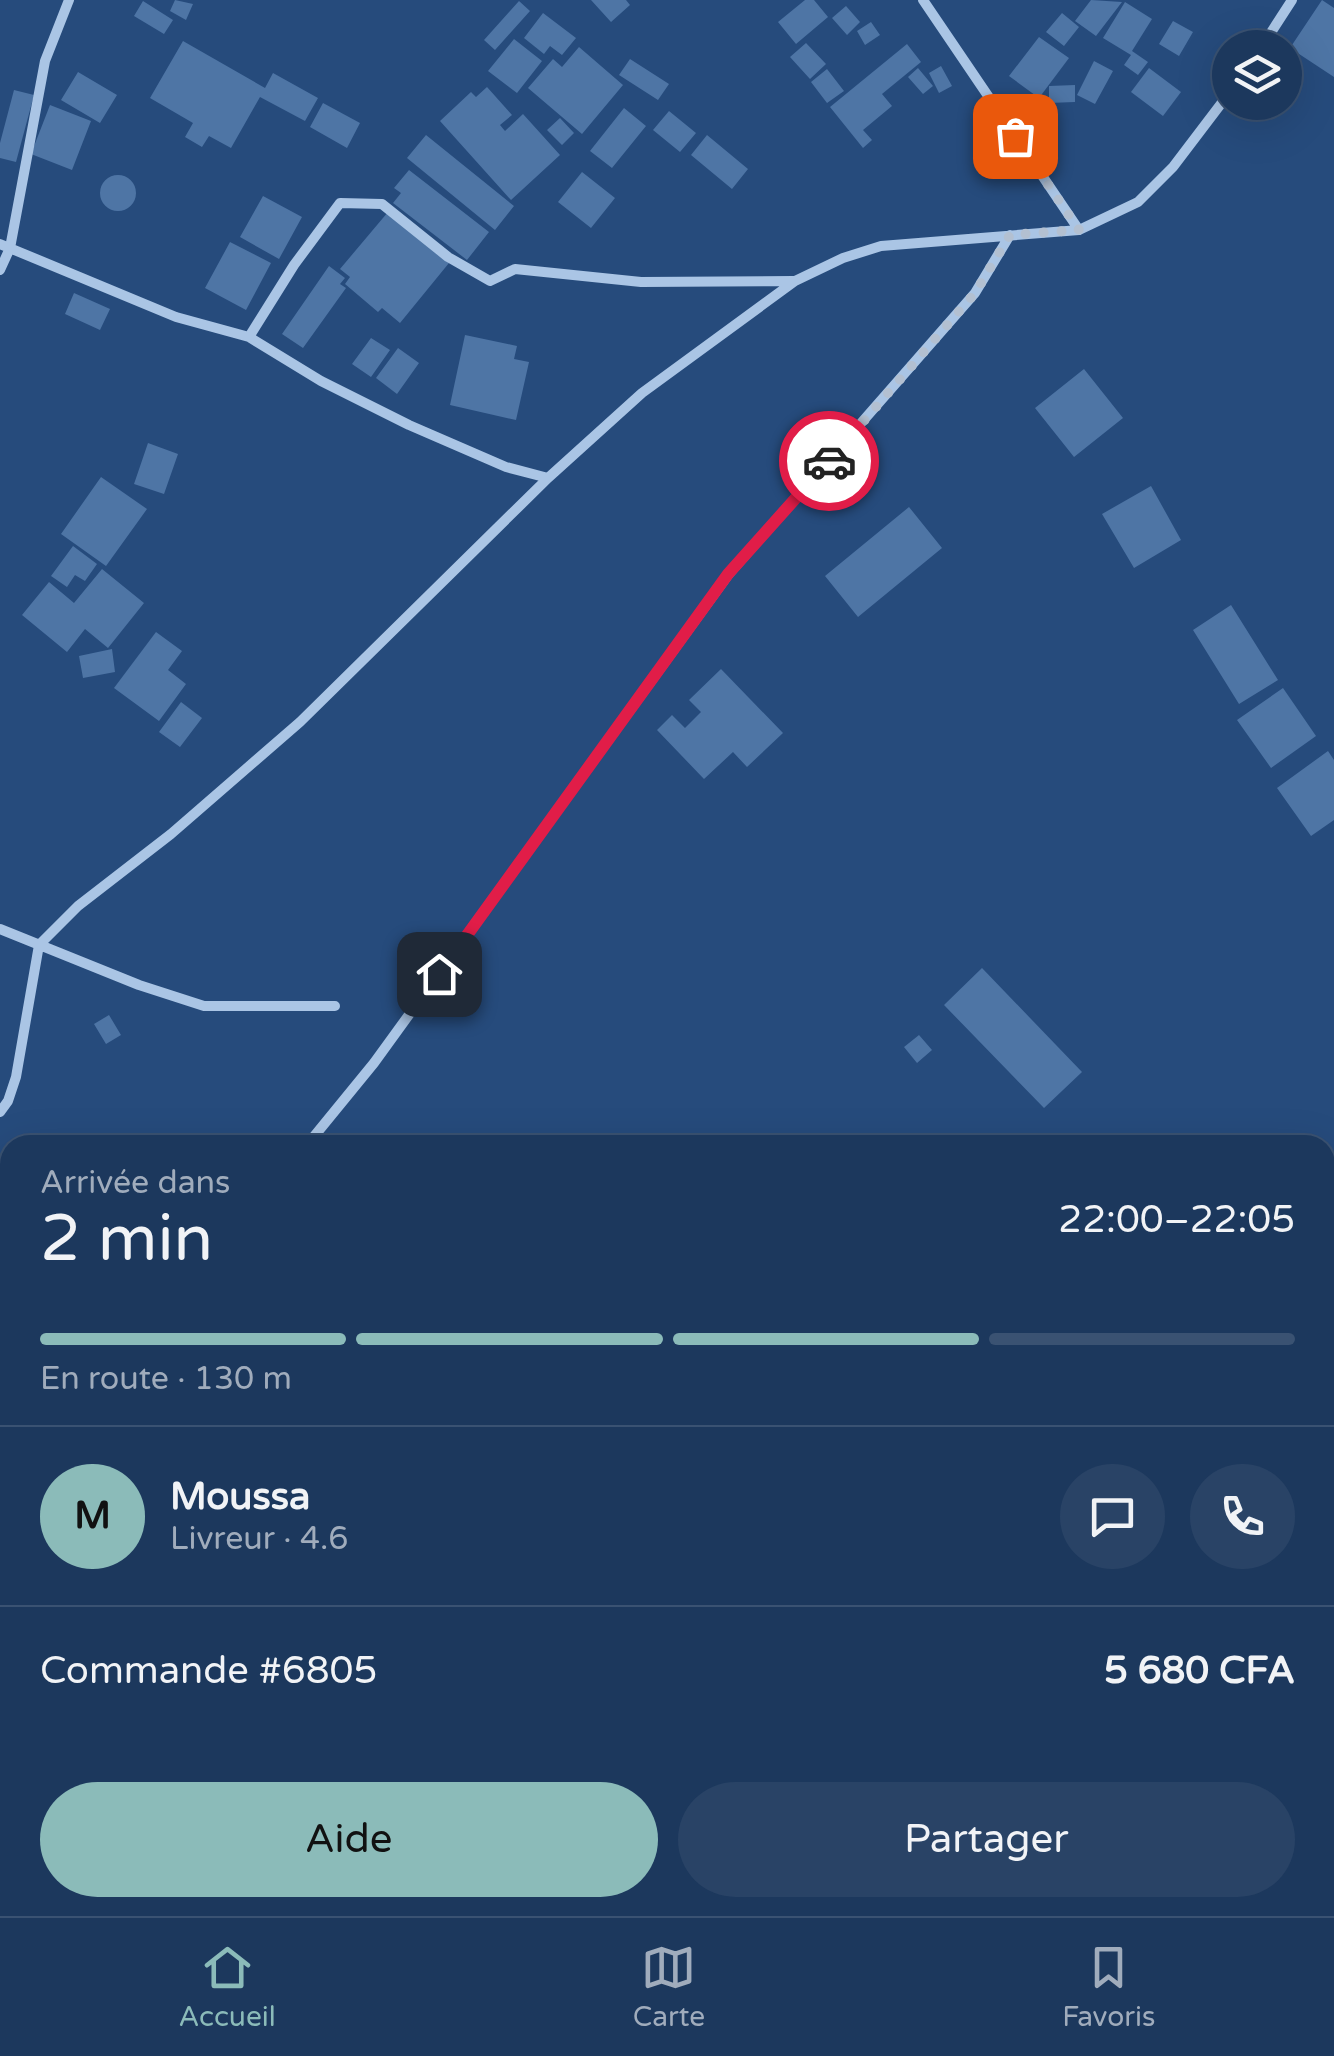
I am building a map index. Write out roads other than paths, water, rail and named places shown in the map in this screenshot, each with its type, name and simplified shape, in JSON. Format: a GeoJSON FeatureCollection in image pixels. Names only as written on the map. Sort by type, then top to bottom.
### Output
{"type":"FeatureCollection","features":[{"type":"Feature","properties":{"kind":"street"},"geometry":{"type":"LineString","coordinates":[[0,270],[44,61],[69,0]]}},
{"type":"Feature","properties":{"kind":"street"},"geometry":{"type":"LineString","coordinates":[[923,0],[1079,230]]}},
{"type":"Feature","properties":{"kind":"street"},"geometry":{"type":"LineString","coordinates":[[1273,30],[1292,0]]}},
{"type":"Feature","properties":{"kind":"street"},"geometry":{"type":"LineString","coordinates":[[0,1112],[8,1102],[16,1076],[39,944],[78,906],[170,834],[300,722],[548,478],[642,393],[795,281],[844,258],[881,246],[1079,230],[1138,202],[1173,167],[1212,116]]}},
{"type":"Feature","properties":{"kind":"street"},"geometry":{"type":"LineString","coordinates":[[249,337],[294,265],[340,203],[382,204],[448,257],[490,282],[516,270],[642,282],[795,281]]}},
{"type":"Feature","properties":{"kind":"street"},"geometry":{"type":"LineString","coordinates":[[315,1135],[374,1063],[728,574],[975,293],[1010,235]]}},
{"type":"Feature","properties":{"kind":"street"},"geometry":{"type":"LineString","coordinates":[[5,246],[176,317],[249,337],[321,381],[409,425],[506,467],[548,478]]}},
{"type":"Feature","properties":{"kind":"street"},"geometry":{"type":"LineString","coordinates":[[0,929],[204,1006],[335,1006]]}}]}
